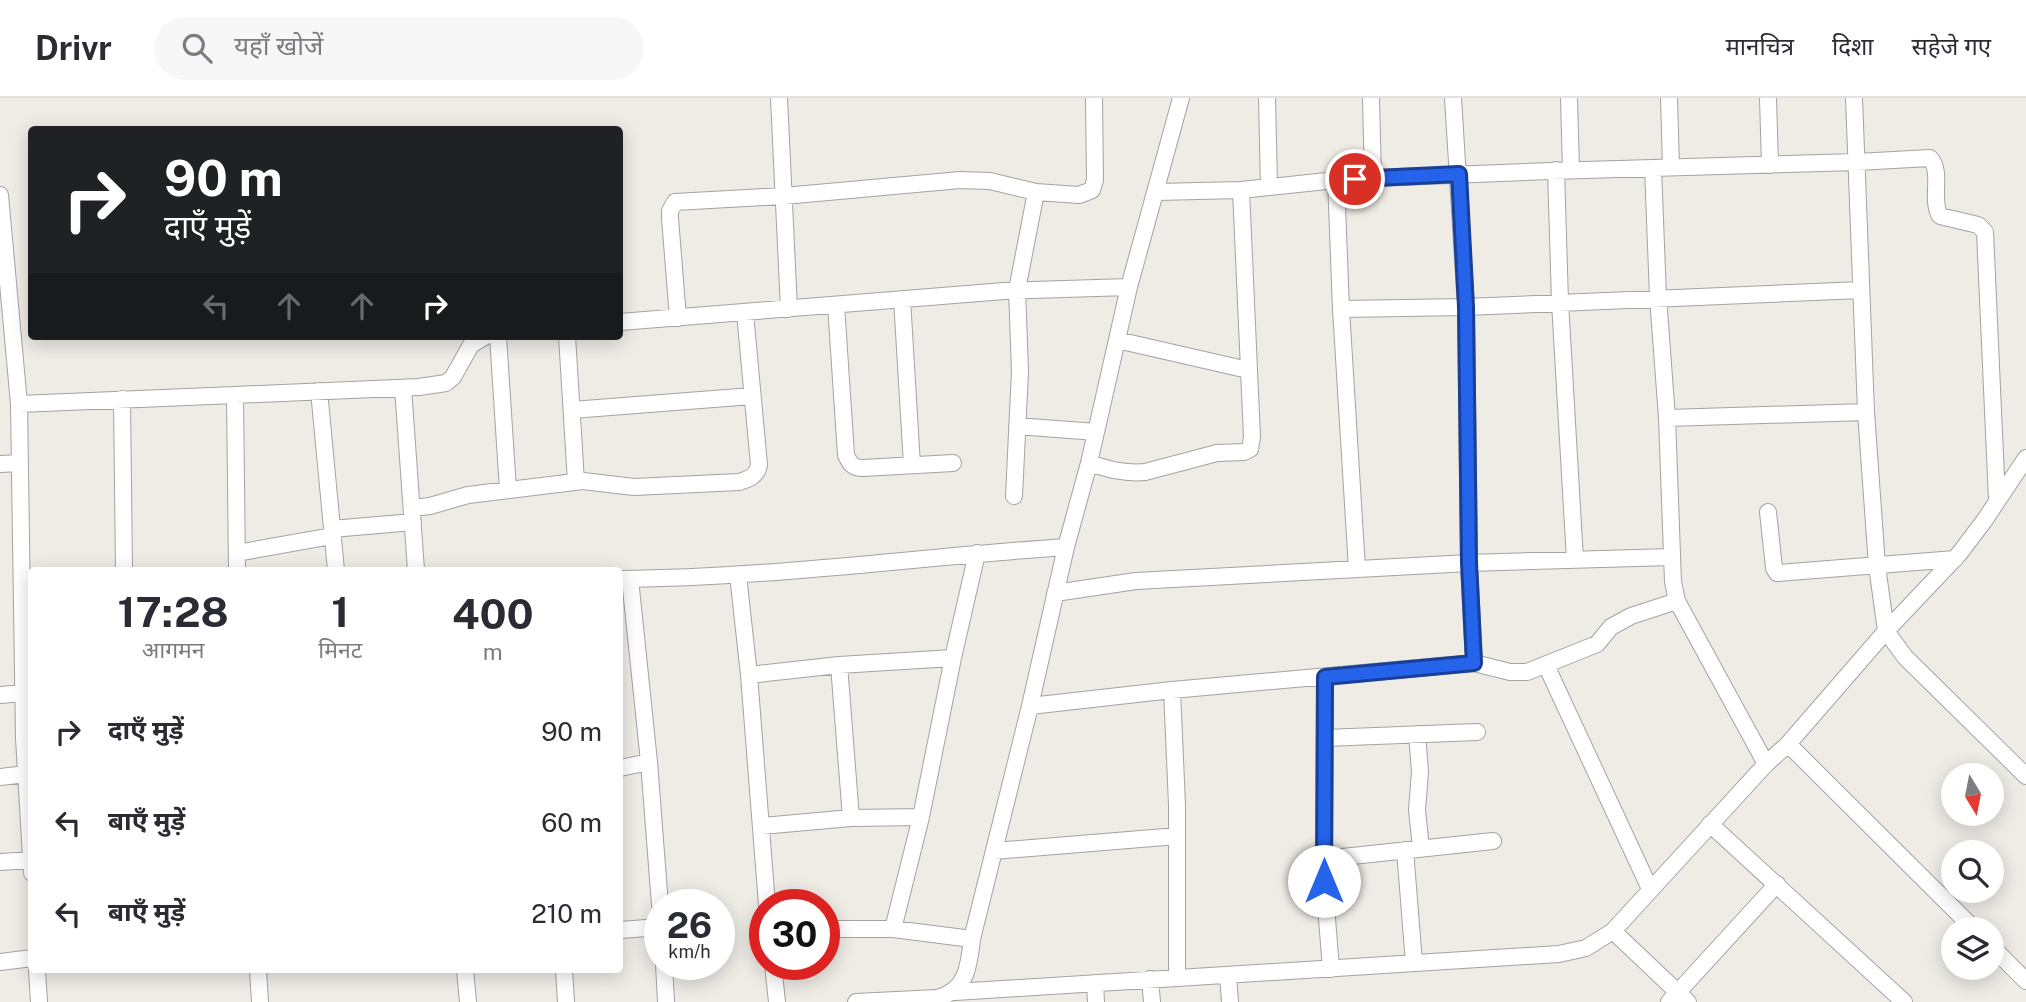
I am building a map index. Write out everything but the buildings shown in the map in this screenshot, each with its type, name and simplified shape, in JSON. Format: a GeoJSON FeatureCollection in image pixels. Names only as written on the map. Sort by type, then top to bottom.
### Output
{"type":"FeatureCollection","features":[{"type":"Feature","properties":{"kind":"street"},"geometry":{"type":"LineString","coordinates":[[779,98],[789,309]]}},
{"type":"Feature","properties":{"kind":"street"},"geometry":{"type":"LineString","coordinates":[[678,318],[670,218],[675,202],[784,196],[960,180],[990,181],[1036,192],[1079,195],[1092,190],[1095,180],[1094,98]]}},
{"type":"Feature","properties":{"kind":"street"},"geometry":{"type":"LineString","coordinates":[[856,1002],[920,1001],[949,996],[955,992],[967,967],[1129,288],[1181,98]]}},
{"type":"Feature","properties":{"kind":"street"},"geometry":{"type":"LineString","coordinates":[[1267,98],[1269,187]]}},
{"type":"Feature","properties":{"kind":"street"},"geometry":{"type":"LineString","coordinates":[[1371,98],[1373,178]]}},
{"type":"Feature","properties":{"kind":"street"},"geometry":{"type":"LineString","coordinates":[[1453,98],[1466,307],[1469,563],[1474,663]]}},
{"type":"Feature","properties":{"kind":"street"},"geometry":{"type":"LineString","coordinates":[[1569,98],[1560,302],[1575,560]]}},
{"type":"Feature","properties":{"kind":"street"},"geometry":{"type":"LineString","coordinates":[[1669,98],[1671,167]]}},
{"type":"Feature","properties":{"kind":"street"},"geometry":{"type":"LineString","coordinates":[[1768,98],[1770,165]]}},
{"type":"Feature","properties":{"kind":"street"},"geometry":{"type":"LineString","coordinates":[[1854,98],[1866,412],[1877,566],[1886,631],[1905,657],[2026,776]]}},
{"type":"Feature","properties":{"kind":"street"},"geometry":{"type":"LineString","coordinates":[[1157,192],[1241,190],[1336,180],[1459,174],[1930,158],[1934,163],[1936,206],[1940,215],[1978,225],[1984,232],[1997,501]]}},
{"type":"Feature","properties":{"kind":"street"},"geometry":{"type":"LineString","coordinates":[[1653,168],[1673,582],[1678,601],[1766,764]]}},
{"type":"Feature","properties":{"kind":"street"},"geometry":{"type":"LineString","coordinates":[[1336,180],[1357,569]]}},
{"type":"Feature","properties":{"kind":"street"},"geometry":{"type":"LineString","coordinates":[[1088,463],[1108,469],[1145,472],[1217,453],[1248,451],[1252,446],[1241,190]]}},
{"type":"Feature","properties":{"kind":"street"},"geometry":{"type":"LineString","coordinates":[[1013,496],[1020,349],[1017,290],[1036,192]]}},
{"type":"Feature","properties":{"kind":"street"},"geometry":{"type":"LineString","coordinates":[[0,195],[18,397],[27,635],[23,693],[28,738],[28,809]]}},
{"type":"Feature","properties":{"kind":"street"},"geometry":{"type":"LineString","coordinates":[[623,322],[1017,290],[1129,288]]}},
{"type":"Feature","properties":{"kind":"street"},"geometry":{"type":"LineString","coordinates":[[1341,309],[1466,307],[1861,290]]}},
{"type":"Feature","properties":{"kind":"street"},"geometry":{"type":"LineString","coordinates":[[902,299],[912,465]]}},
{"type":"Feature","properties":{"kind":"street"},"geometry":{"type":"LineString","coordinates":[[836,305],[848,461],[856,468],[953,463]]}},
{"type":"Feature","properties":{"kind":"street"},"geometry":{"type":"LineString","coordinates":[[237,554],[412,515],[430,506],[468,495],[576,482],[634,487],[738,482],[749,478],[758,471],[759,465],[745,313]]}},
{"type":"Feature","properties":{"kind":"street"},"geometry":{"type":"LineString","coordinates":[[0,391],[18,397],[122,399],[403,388],[446,383],[453,377],[471,345],[479,340]]}},
{"type":"Feature","properties":{"kind":"street"},"geometry":{"type":"LineString","coordinates":[[498,340],[508,491]]}},
{"type":"Feature","properties":{"kind":"street"},"geometry":{"type":"LineString","coordinates":[[567,340],[576,482]]}},
{"type":"Feature","properties":{"kind":"street"},"geometry":{"type":"LineString","coordinates":[[1117,340],[1248,370]]}},
{"type":"Feature","properties":{"kind":"street"},"geometry":{"type":"LineString","coordinates":[[403,388],[416,567]]}},
{"type":"Feature","properties":{"kind":"street"},"geometry":{"type":"LineString","coordinates":[[319,391],[336,567]]}},
{"type":"Feature","properties":{"kind":"street"},"geometry":{"type":"LineString","coordinates":[[235,395],[237,567]]}},
{"type":"Feature","properties":{"kind":"street"},"geometry":{"type":"LineString","coordinates":[[572,410],[752,396]]}},
{"type":"Feature","properties":{"kind":"street"},"geometry":{"type":"LineString","coordinates":[[122,399],[124,567]]}},
{"type":"Feature","properties":{"kind":"street"},"geometry":{"type":"LineString","coordinates":[[1667,418],[1866,412]]}},
{"type":"Feature","properties":{"kind":"street"},"geometry":{"type":"LineString","coordinates":[[1017,426],[1096,432]]}},
{"type":"Feature","properties":{"kind":"street"},"geometry":{"type":"LineString","coordinates":[[955,992],[1027,995],[1095,983],[1559,954],[1586,948],[1613,931],[1766,764],[1788,744],[1886,631],[1955,559],[2026,458]]}},
{"type":"Feature","properties":{"kind":"street"},"geometry":{"type":"LineString","coordinates":[[0,464],[20,463]]}},
{"type":"Feature","properties":{"kind":"street"},"geometry":{"type":"LineString","coordinates":[[1768,512],[1774,568],[1777,573],[1955,559]]}},
{"type":"Feature","properties":{"kind":"street"},"geometry":{"type":"LineString","coordinates":[[659,889],[649,762],[625,579],[738,575],[1066,547]]}},
{"type":"Feature","properties":{"kind":"street"},"geometry":{"type":"LineString","coordinates":[[893,929],[921,817],[977,553]]}},
{"type":"Feature","properties":{"kind":"street"},"geometry":{"type":"LineString","coordinates":[[1055,593],[1136,581],[1469,563],[1671,556]]}},
{"type":"Feature","properties":{"kind":"street"},"geometry":{"type":"LineString","coordinates":[[738,575],[749,675],[766,889]]}},
{"type":"Feature","properties":{"kind":"street"},"geometry":{"type":"LineString","coordinates":[[1030,706],[1172,690],[1474,663],[1518,673],[1527,672],[1597,644],[1611,627],[1631,616],[1678,601]]}},
{"type":"Feature","properties":{"kind":"street"},"geometry":{"type":"LineString","coordinates":[[749,675],[953,657]]}},
{"type":"Feature","properties":{"kind":"street"},"geometry":{"type":"LineString","coordinates":[[839,665],[851,818]]}},
{"type":"Feature","properties":{"kind":"street"},"geometry":{"type":"LineString","coordinates":[[1546,665],[1650,889]]}},
{"type":"Feature","properties":{"kind":"street"},"geometry":{"type":"LineString","coordinates":[[1325,677],[1324,859],[1331,969]]}},
{"type":"Feature","properties":{"kind":"street"},"geometry":{"type":"LineString","coordinates":[[1172,690],[1177,836],[1177,978]]}},
{"type":"Feature","properties":{"kind":"street"},"geometry":{"type":"LineString","coordinates":[[0,695],[23,693]]}},
{"type":"Feature","properties":{"kind":"street"},"geometry":{"type":"LineString","coordinates":[[1325,738],[1477,732]]}},
{"type":"Feature","properties":{"kind":"street"},"geometry":{"type":"LineString","coordinates":[[1414,963],[1413,849],[1420,772],[1417,734]]}},
{"type":"Feature","properties":{"kind":"street"},"geometry":{"type":"LineString","coordinates":[[1788,744],[1962,917]]}},
{"type":"Feature","properties":{"kind":"street"},"geometry":{"type":"LineString","coordinates":[[623,767],[649,762]]}},
{"type":"Feature","properties":{"kind":"street"},"geometry":{"type":"LineString","coordinates":[[0,777],[26,775]]}},
{"type":"Feature","properties":{"kind":"street"},"geometry":{"type":"LineString","coordinates":[[761,826],[851,818],[921,817]]}},
{"type":"Feature","properties":{"kind":"street"},"geometry":{"type":"LineString","coordinates":[[1710,824],[1904,1002]]}},
{"type":"Feature","properties":{"kind":"street"},"geometry":{"type":"LineString","coordinates":[[994,850],[1177,836]]}},
{"type":"Feature","properties":{"kind":"street"},"geometry":{"type":"LineString","coordinates":[[1324,859],[1493,841]]}},
{"type":"Feature","properties":{"kind":"street"},"geometry":{"type":"LineString","coordinates":[[0,862],[28,860]]}},
{"type":"Feature","properties":{"kind":"street"},"geometry":{"type":"LineString","coordinates":[[1613,931],[1678,999],[1777,884]]}},
{"type":"Feature","properties":{"kind":"street"},"geometry":{"type":"LineString","coordinates":[[623,930],[644,928]]}},
{"type":"Feature","properties":{"kind":"street"},"geometry":{"type":"LineString","coordinates":[[840,929],[893,929],[972,939]]}},
{"type":"Feature","properties":{"kind":"street"},"geometry":{"type":"LineString","coordinates":[[0,962],[28,958]]}},
{"type":"Feature","properties":{"kind":"street"},"geometry":{"type":"LineString","coordinates":[[2004,959],[2026,981]]}},
{"type":"Feature","properties":{"kind":"street"},"geometry":{"type":"LineString","coordinates":[[37,973],[39,1002]]}},
{"type":"Feature","properties":{"kind":"street"},"geometry":{"type":"LineString","coordinates":[[258,973],[260,1002]]}},
{"type":"Feature","properties":{"kind":"street"},"geometry":{"type":"LineString","coordinates":[[465,973],[468,1002]]}},
{"type":"Feature","properties":{"kind":"street"},"geometry":{"type":"LineString","coordinates":[[564,973],[566,1002]]}},
{"type":"Feature","properties":{"kind":"street"},"geometry":{"type":"LineString","coordinates":[[1228,975],[1230,1002]]}},
{"type":"Feature","properties":{"kind":"street"},"geometry":{"type":"LineString","coordinates":[[1150,979],[1152,1002]]}},
{"type":"Feature","properties":{"kind":"street"},"geometry":{"type":"LineString","coordinates":[[665,980],[666,1002]]}},
{"type":"Feature","properties":{"kind":"street"},"geometry":{"type":"LineString","coordinates":[[775,980],[778,1002]]}},
{"type":"Feature","properties":{"kind":"street"},"geometry":{"type":"LineString","coordinates":[[1095,983],[1096,1002]]}},
{"type":"Feature","properties":{"kind":"route"},"geometry":{"type":"LineString","coordinates":[[1324,881],[1325,677],[1474,663],[1469,563],[1466,307],[1459,174],[1355,179]]}}]}
